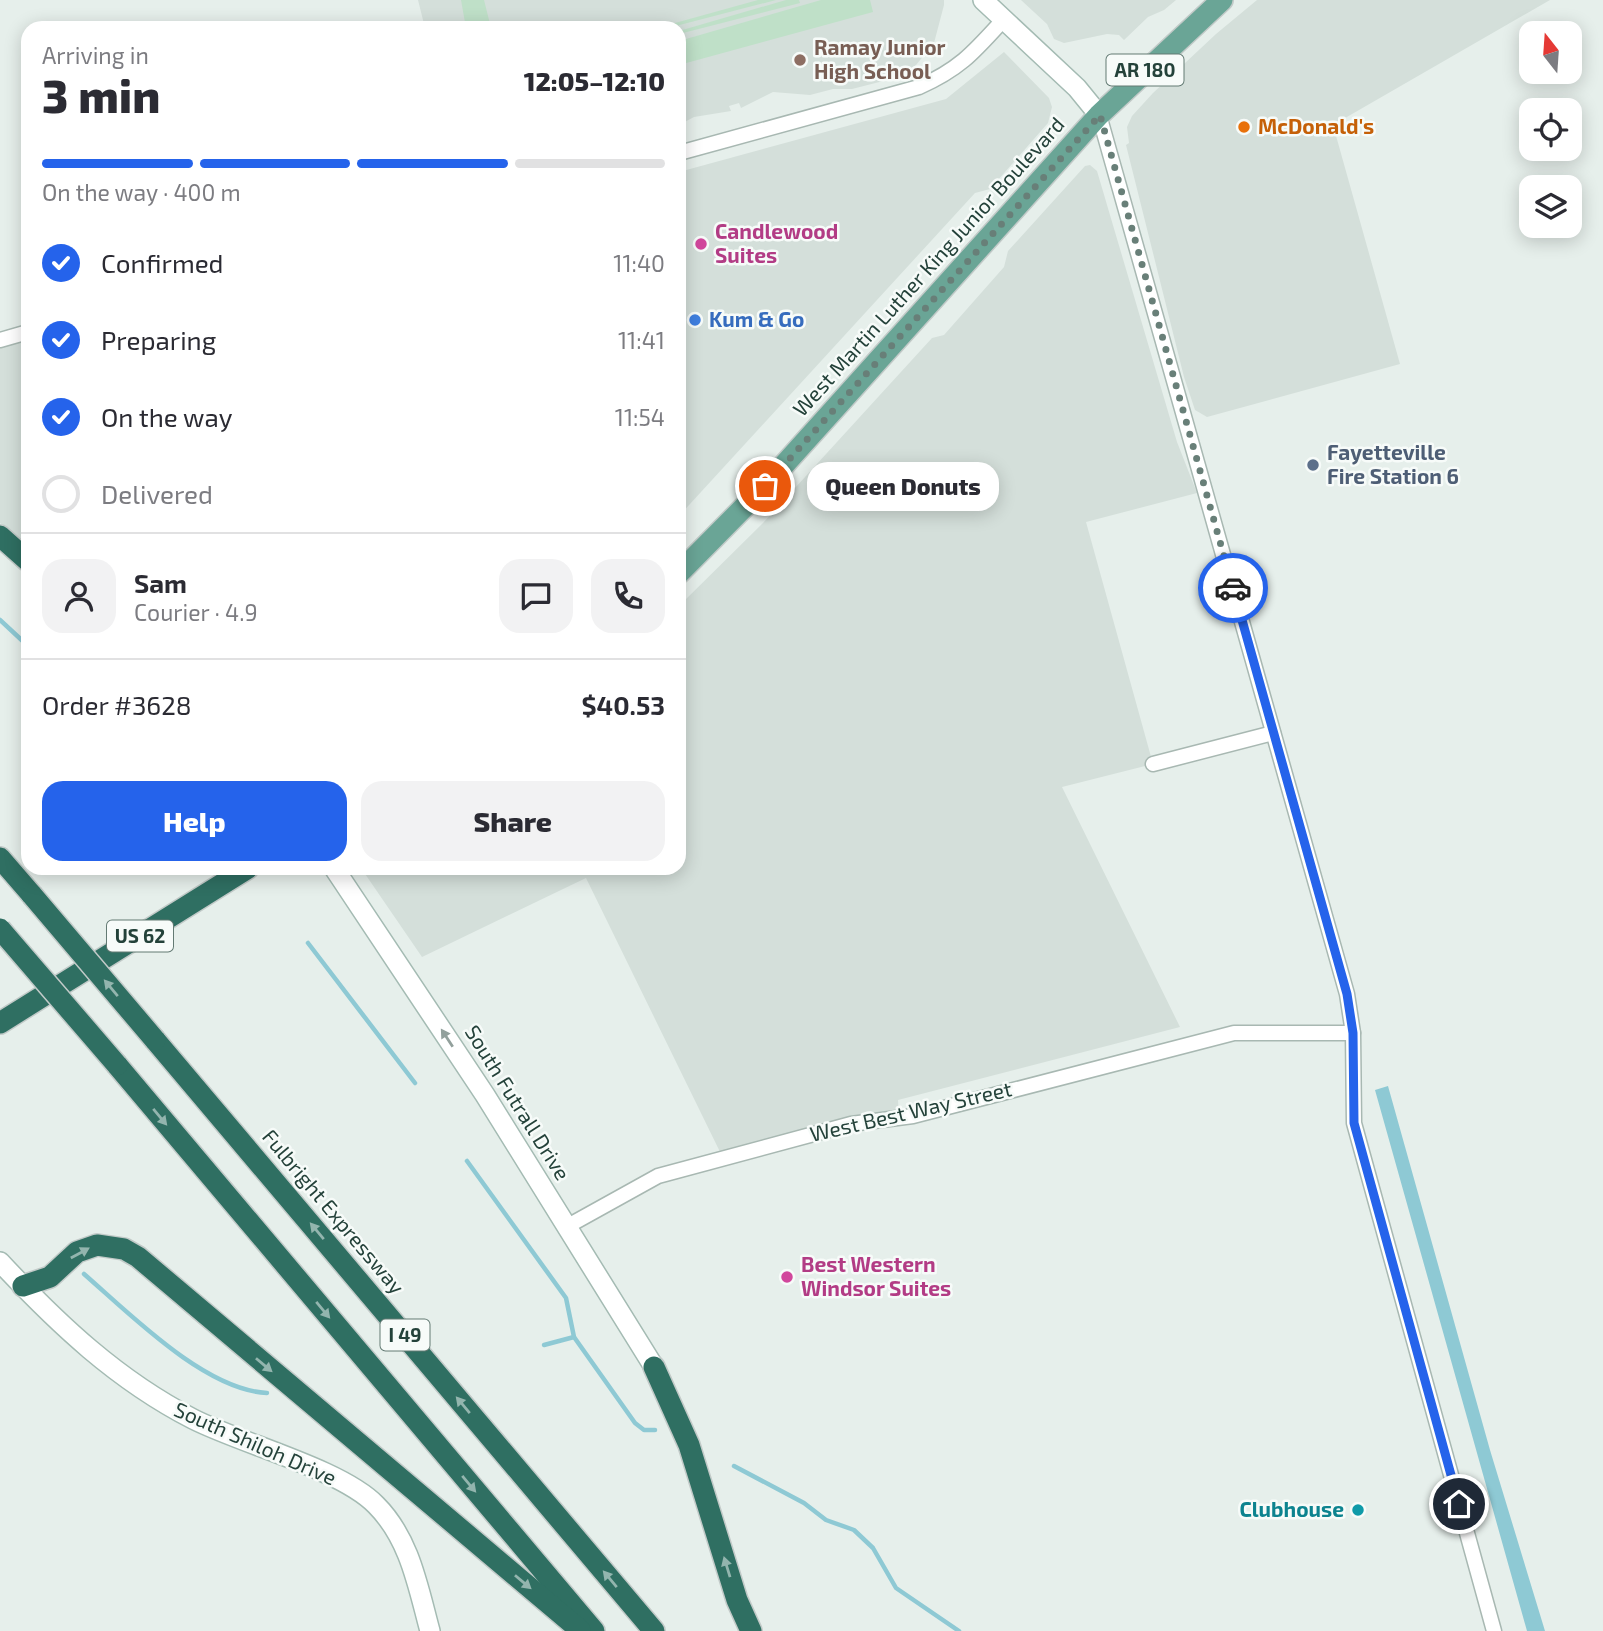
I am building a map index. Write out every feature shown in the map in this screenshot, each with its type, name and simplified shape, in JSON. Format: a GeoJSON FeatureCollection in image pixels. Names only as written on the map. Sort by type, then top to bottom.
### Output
{"type":"FeatureCollection","features":[{"type":"Feature","properties":{"kind":"highway"},"geometry":{"type":"LineString","coordinates":[[0,536],[21,555]]}},
{"type":"Feature","properties":{"kind":"highway","name":"Fulbright Expressway"},"geometry":{"type":"LineString","coordinates":[[0,858],[654,1631]]}},
{"type":"Feature","properties":{"kind":"highway","name":"US 62"},"geometry":{"type":"LineString","coordinates":[[0,1023],[237,875]]}},
{"type":"Feature","properties":{"kind":"highway","name":"I 49"},"geometry":{"type":"LineString","coordinates":[[0,929],[594,1631]]}},
{"type":"Feature","properties":{"kind":"highway"},"geometry":{"type":"LineString","coordinates":[[23,1286],[50,1277],[77,1252],[97,1245],[124,1249],[138,1257],[581,1631]]}},
{"type":"Feature","properties":{"kind":"highway"},"geometry":{"type":"LineString","coordinates":[[654,1367],[689,1445],[737,1600],[751,1631]]}},
{"type":"Feature","properties":{"kind":"main road","name":"West Martin Luther King Junior Boulevard"},"geometry":{"type":"LineString","coordinates":[[686,566],[765,486],[1100,115],[1222,0]]}},
{"type":"Feature","properties":{"kind":"street"},"geometry":{"type":"LineString","coordinates":[[983,0],[1077,88],[1100,115],[1347,994],[1353,1033],[1354,1123],[1494,1631]]}},
{"type":"Feature","properties":{"kind":"street"},"geometry":{"type":"LineString","coordinates":[[686,151],[919,87],[949,74],[971,56],[1004,19]]}},
{"type":"Feature","properties":{"kind":"street"},"geometry":{"type":"LineString","coordinates":[[0,340],[21,334]]}},
{"type":"Feature","properties":{"kind":"street"},"geometry":{"type":"LineString","coordinates":[[1153,764],[1273,733]]}},
{"type":"Feature","properties":{"kind":"street","name":"South Futrall Drive"},"geometry":{"type":"LineString","coordinates":[[339,875],[485,1095],[654,1367]]}},
{"type":"Feature","properties":{"kind":"street","name":"West Best Way Street"},"geometry":{"type":"LineString","coordinates":[[566,1227],[658,1176],[850,1124],[913,1116],[1234,1033],[1353,1033]]}},
{"type":"Feature","properties":{"kind":"street","name":"South Shiloh Drive"},"geometry":{"type":"LineString","coordinates":[[0,1262],[83,1346],[147,1393],[194,1420],[349,1487],[374,1503],[393,1524],[406,1549],[430,1631]]}},
{"type":"Feature","properties":{"kind":"shaded area","name":"Ramay Junior High School"},"geometry":{"type":"Polygon","coordinates":[[[418,0],[944,0],[934,43],[916,65],[899,77],[852,89],[833,89],[810,95],[773,92],[741,108],[739,103],[729,106],[731,111],[694,117],[686,121],[686,21],[423,21],[418,0]]]}},
{"type":"Feature","properties":{"kind":"shaded area"},"geometry":{"type":"Polygon","coordinates":[[[1021,0],[1176,0],[1164,10],[1148,17],[1124,40],[1119,35],[1107,34],[1064,43],[1054,39],[1047,24],[1021,0]]]}},
{"type":"Feature","properties":{"kind":"shaded area"},"geometry":{"type":"Polygon","coordinates":[[[1257,0],[1550,0],[1333,125],[1400,364],[1207,417],[1195,410],[1184,377],[1126,145],[1129,143],[1127,127],[1132,116],[1153,93],[1257,0]]]}},
{"type":"Feature","properties":{"kind":"shaded area"},"geometry":{"type":"Polygon","coordinates":[[[1004,52],[1049,98],[1052,107],[1048,123],[990,189],[975,193],[686,508],[686,170],[946,99],[1004,52]]]}},
{"type":"Feature","properties":{"kind":"shaded area"},"geometry":{"type":"Polygon","coordinates":[[[1090,165],[1097,171],[1177,442],[1197,493],[1086,522],[1153,764],[1062,787],[1180,1027],[898,1100],[899,1118],[723,1158],[586,878],[422,957],[366,875],[686,875],[686,599],[763,523],[932,338],[944,335],[1004,267],[1008,251],[1085,166],[1090,165]]]}},
{"type":"Feature","properties":{"kind":"shaded area"},"geometry":{"type":"Polygon","coordinates":[[[21,342],[21,540],[0,523],[0,348],[21,342]]]}},
{"type":"Feature","properties":{"kind":"green space"},"geometry":{"type":"Polygon","coordinates":[[[461,0],[484,0],[489,21],[465,21],[461,0]]]}},
{"type":"Feature","properties":{"kind":"green space"},"geometry":{"type":"Polygon","coordinates":[[[758,0],[776,0],[686,23],[682,21],[758,0]]]}},
{"type":"Feature","properties":{"kind":"green space"},"geometry":{"type":"Polygon","coordinates":[[[786,0],[799,0],[800,3],[686,32],[686,29],[786,0]]]}},
{"type":"Feature","properties":{"kind":"green space"},"geometry":{"type":"Polygon","coordinates":[[[821,0],[870,0],[873,12],[686,63],[686,39],[821,0]]]}},
{"type":"Feature","properties":{"kind":"water"},"geometry":{"type":"Polygon","coordinates":[[[1388,1086],[1490,1450],[1545,1631],[1527,1631],[1375,1090],[1388,1086]]]}},
{"type":"Feature","properties":{"kind":"waterway"},"geometry":{"type":"LineString","coordinates":[[0,620],[21,640]]}},
{"type":"Feature","properties":{"kind":"waterway"},"geometry":{"type":"LineString","coordinates":[[308,943],[415,1083]]}},
{"type":"Feature","properties":{"kind":"waterway"},"geometry":{"type":"LineString","coordinates":[[467,1161],[566,1298],[574,1337],[635,1423],[644,1430],[655,1430]]}},
{"type":"Feature","properties":{"kind":"waterway"},"geometry":{"type":"LineString","coordinates":[[84,1274],[146,1329],[194,1365],[243,1389],[267,1393]]}},
{"type":"Feature","properties":{"kind":"waterway"},"geometry":{"type":"LineString","coordinates":[[544,1345],[574,1337]]}},
{"type":"Feature","properties":{"kind":"waterway"},"geometry":{"type":"LineString","coordinates":[[734,1466],[804,1503],[826,1520],[854,1530],[873,1548],[896,1588],[959,1631]]}},
{"type":"Feature","properties":{"kind":"way so far"},"geometry":{"type":"LineString","coordinates":[[765,486],[1100,115],[1233,588]]}},
{"type":"Feature","properties":{"kind":"place","name":"Ramay Junior High School"},"geometry":{"type":"Point","coordinates":[800,60]}},
{"type":"Feature","properties":{"kind":"place","name":"McDonald's"},"geometry":{"type":"Point","coordinates":[1244,127]}},
{"type":"Feature","properties":{"kind":"place","name":"Candlewood Suites"},"geometry":{"type":"Point","coordinates":[701,244]}},
{"type":"Feature","properties":{"kind":"place","name":"Kum & Go"},"geometry":{"type":"Point","coordinates":[695,320]}},
{"type":"Feature","properties":{"kind":"place","name":"Fayetteville Fire Station 6"},"geometry":{"type":"Point","coordinates":[1313,465]}},
{"type":"Feature","properties":{"kind":"place","name":"Queen Donuts"},"geometry":{"type":"Point","coordinates":[765,486]}},
{"type":"Feature","properties":{"kind":"place","name":"Best Western Windsor Suites"},"geometry":{"type":"Point","coordinates":[787,1277]}},
{"type":"Feature","properties":{"kind":"place","name":"Clubhouse"},"geometry":{"type":"Point","coordinates":[1358,1510]}},
{"type":"Feature","properties":{"kind":"route"},"geometry":{"type":"LineString","coordinates":[[1233,588],[1347,994],[1353,1033],[1354,1123],[1459,1504]]}}]}
